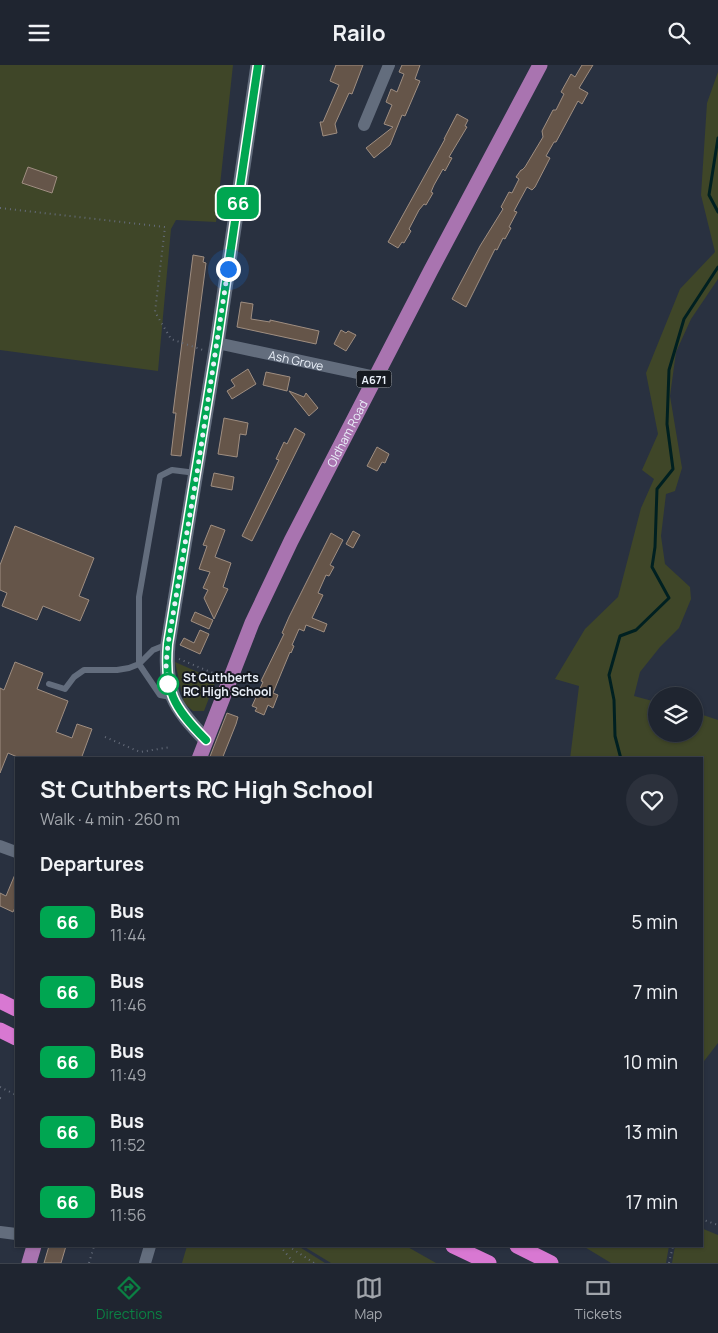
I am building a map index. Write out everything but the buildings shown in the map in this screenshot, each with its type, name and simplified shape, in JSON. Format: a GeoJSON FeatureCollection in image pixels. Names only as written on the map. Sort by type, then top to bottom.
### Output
{"type":"FeatureCollection","features":[{"type":"Feature","properties":{"kind":"highway"},"geometry":{"type":"LineString","coordinates":[[0,1001],[15,1008]]}},
{"type":"Feature","properties":{"kind":"highway"},"geometry":{"type":"LineString","coordinates":[[0,1030],[15,1038]]}},
{"type":"Feature","properties":{"kind":"highway"},"geometry":{"type":"LineString","coordinates":[[455,1247],[489,1263]]}},
{"type":"Feature","properties":{"kind":"highway"},"geometry":{"type":"LineString","coordinates":[[519,1247],[551,1263]]}},
{"type":"Feature","properties":{"kind":"main road","name":"Oldham Road"},"geometry":{"type":"LineString","coordinates":[[200,757],[252,623],[291,541],[540,65]]}},
{"type":"Feature","properties":{"kind":"main road"},"geometry":{"type":"LineString","coordinates":[[29,1263],[34,1247]]}},
{"type":"Feature","properties":{"kind":"street"},"geometry":{"type":"LineString","coordinates":[[206,740],[186,719],[172,697],[168,684],[166,665],[167,649],[197,473],[258,65]]}},
{"type":"Feature","properties":{"kind":"street"},"geometry":{"type":"LineString","coordinates":[[364,125],[389,65]]}},
{"type":"Feature","properties":{"kind":"street","name":"Ash Grove"},"geometry":{"type":"LineString","coordinates":[[216,347],[376,377]]}},
{"type":"Feature","properties":{"kind":"street"},"geometry":{"type":"LineString","coordinates":[[0,846],[15,852]]}},
{"type":"Feature","properties":{"kind":"street"},"geometry":{"type":"LineString","coordinates":[[0,1232],[15,1234]]}},
{"type":"Feature","properties":{"kind":"street"},"geometry":{"type":"LineString","coordinates":[[145,1263],[150,1247]]}},
{"type":"Feature","properties":{"kind":"lane"},"geometry":{"type":"LineString","coordinates":[[172,697],[160,695],[139,665],[139,597],[160,476],[172,470],[197,473]]}},
{"type":"Feature","properties":{"kind":"lane"},"geometry":{"type":"LineString","coordinates":[[49,685],[65,689],[74,677],[84,670],[117,670],[139,665],[153,650],[167,649]]}},
{"type":"Feature","properties":{"kind":"path"},"geometry":{"type":"LineString","coordinates":[[0,209],[165,227],[156,312],[171,339],[203,350],[216,347]]}},
{"type":"Feature","properties":{"kind":"path"},"geometry":{"type":"LineString","coordinates":[[167,649],[230,680]]}},
{"type":"Feature","properties":{"kind":"path"},"geometry":{"type":"LineString","coordinates":[[105,737],[140,751],[171,747]]}},
{"type":"Feature","properties":{"kind":"path"},"geometry":{"type":"LineString","coordinates":[[0,1087],[15,1094]]}},
{"type":"Feature","properties":{"kind":"path"},"geometry":{"type":"LineString","coordinates":[[0,1098],[4,1099]]}},
{"type":"Feature","properties":{"kind":"path"},"geometry":{"type":"LineString","coordinates":[[703,1220],[718,1225]]}},
{"type":"Feature","properties":{"kind":"path"},"geometry":{"type":"LineString","coordinates":[[89,1263],[94,1247]]}},
{"type":"Feature","properties":{"kind":"path"},"geometry":{"type":"LineString","coordinates":[[281,1247],[294,1263]]}},
{"type":"Feature","properties":{"kind":"path"},"geometry":{"type":"LineString","coordinates":[[290,1247],[314,1263]]}},
{"type":"Feature","properties":{"kind":"path"},"geometry":{"type":"LineString","coordinates":[[669,1263],[673,1247]]}},
{"type":"Feature","properties":{"kind":"green space"},"geometry":{"type":"Polygon","coordinates":[[[0,65],[233,65],[216,222],[176,220],[171,229],[158,371],[0,350],[0,65]]]}},
{"type":"Feature","properties":{"kind":"green space"},"geometry":{"type":"Polygon","coordinates":[[[718,72],[718,279],[691,319],[676,352],[670,396],[682,468],[675,491],[666,494],[661,536],[665,564],[690,587],[691,599],[679,628],[660,647],[640,672],[634,696],[648,700],[648,742],[703,742],[703,715],[718,720],[718,1043],[703,1062],[703,757],[570,757],[579,686],[555,679],[585,629],[618,597],[641,508],[654,479],[642,470],[658,434],[646,373],[680,289],[715,252],[701,195],[707,103],[718,72]]]}},
{"type":"Feature","properties":{"kind":"green space"},"geometry":{"type":"Polygon","coordinates":[[[175,662],[216,680],[204,711],[193,711],[184,703],[175,662]]]}},
{"type":"Feature","properties":{"kind":"green space"},"geometry":{"type":"Polygon","coordinates":[[[703,1229],[718,1235],[718,1263],[672,1263],[675,1247],[703,1247],[703,1229]]]}},
{"type":"Feature","properties":{"kind":"green space"},"geometry":{"type":"Polygon","coordinates":[[[187,1247],[300,1247],[325,1263],[182,1263],[187,1247]]]}},
{"type":"Feature","properties":{"kind":"green space"},"geometry":{"type":"Polygon","coordinates":[[[305,1247],[408,1247],[436,1263],[331,1263],[305,1247]]]}},
{"type":"Feature","properties":{"kind":"green space"},"geometry":{"type":"Polygon","coordinates":[[[585,1247],[669,1247],[666,1263],[611,1263],[585,1247]]]}},
{"type":"Feature","properties":{"kind":"waterway"},"geometry":{"type":"LineString","coordinates":[[718,138],[709,195],[718,212]]}},
{"type":"Feature","properties":{"kind":"waterway"},"geometry":{"type":"LineString","coordinates":[[620,757],[615,736],[614,700],[609,675],[620,636],[636,630],[669,598],[652,567],[655,547],[657,489],[673,469],[667,424],[669,370],[684,319],[718,267]]}},
{"type":"Feature","properties":{"kind":"bus line","name":"66"},"geometry":{"type":"LineString","coordinates":[[206,740],[186,719],[172,697],[168,684],[166,665],[217,343],[258,65]]}},
{"type":"Feature","properties":{"kind":"place","name":"St Cuthberts RC High School"},"geometry":{"type":"Point","coordinates":[168,684]}},
{"type":"Feature","properties":{"kind":"route"},"geometry":{"type":"LineString","coordinates":[[168,684],[166,665],[168,644],[197,473],[228,269]]}}]}
